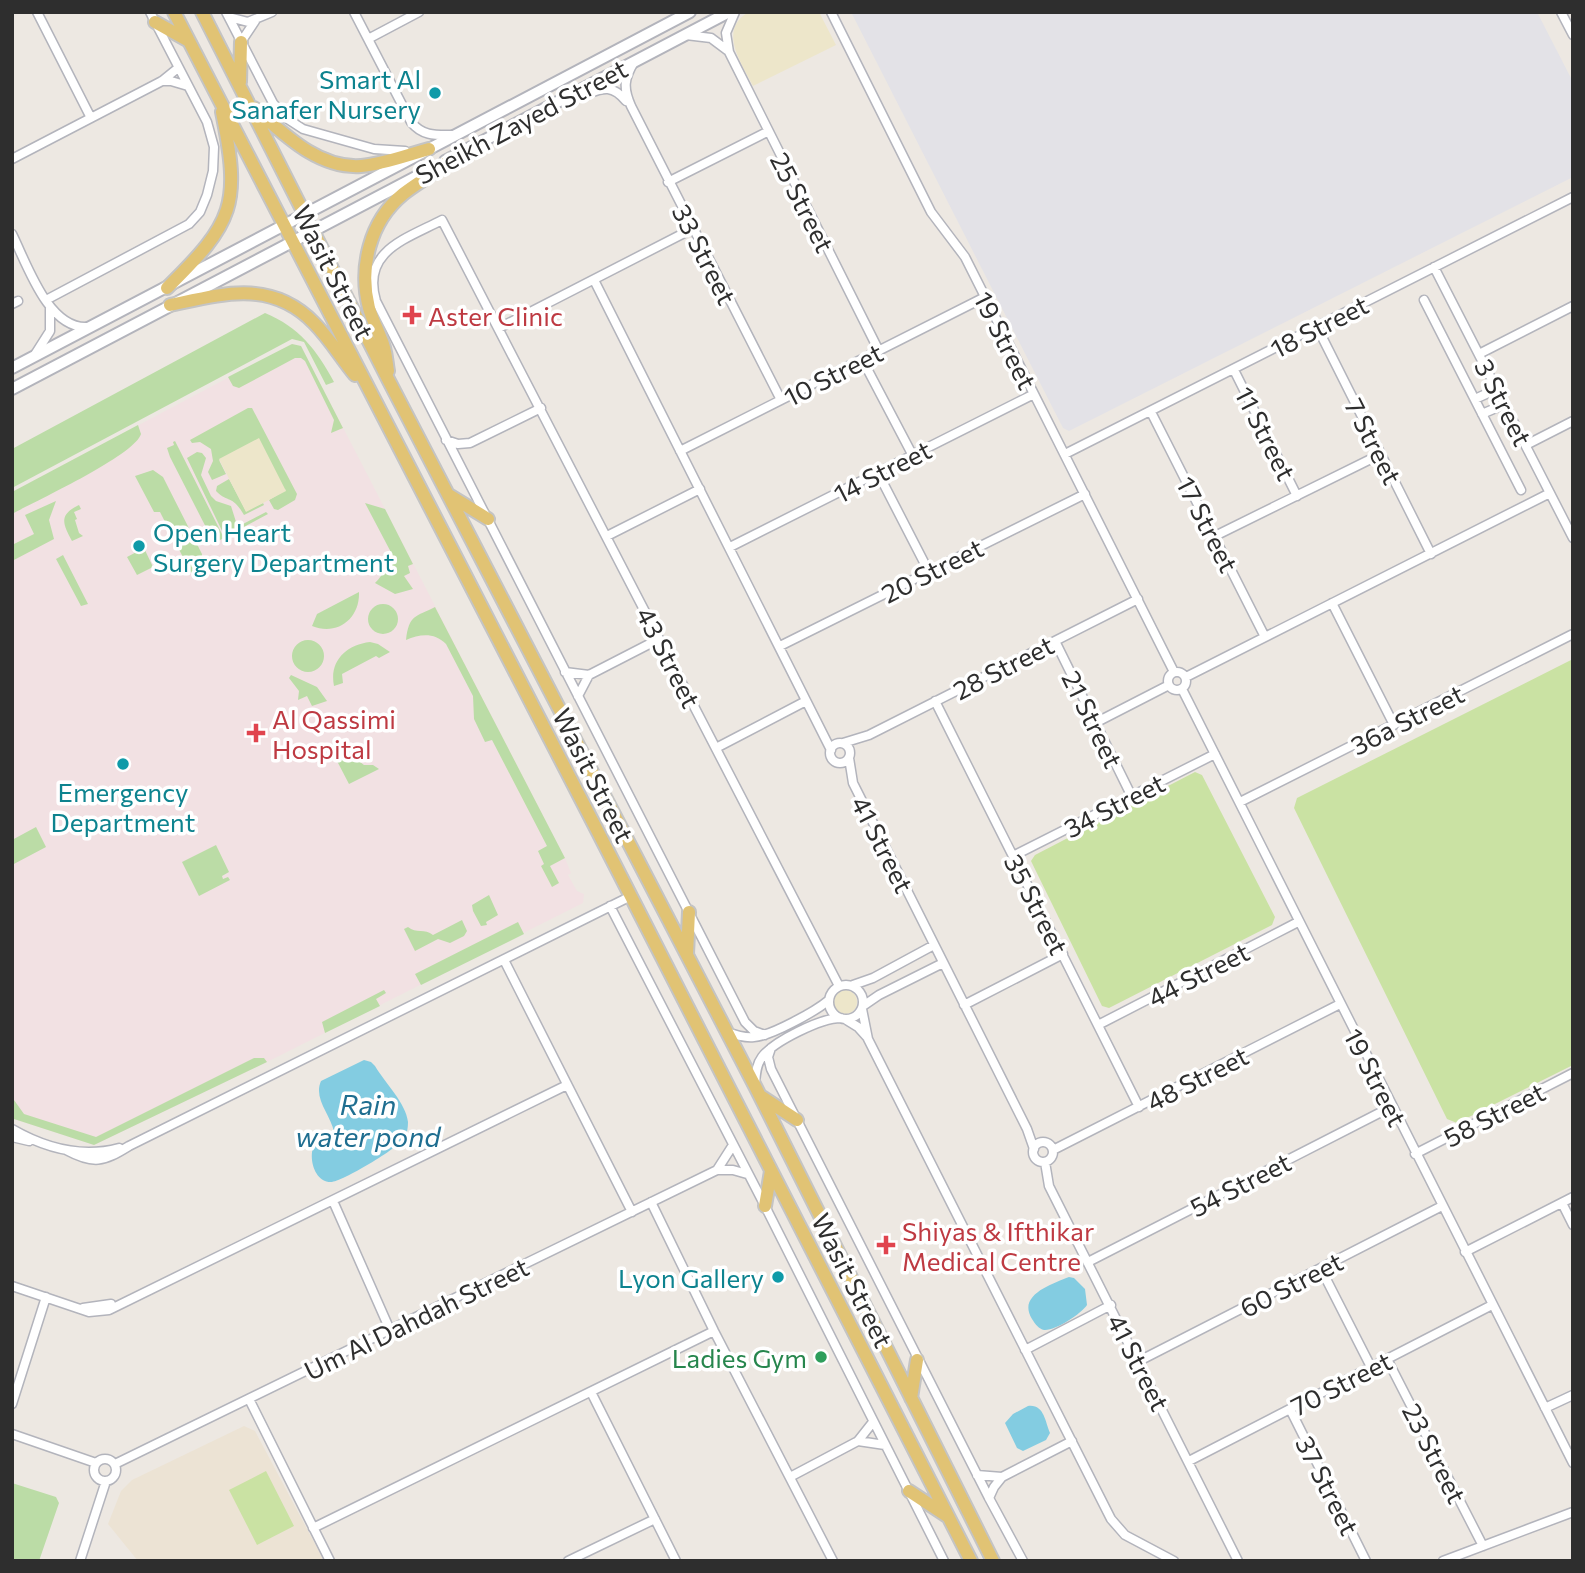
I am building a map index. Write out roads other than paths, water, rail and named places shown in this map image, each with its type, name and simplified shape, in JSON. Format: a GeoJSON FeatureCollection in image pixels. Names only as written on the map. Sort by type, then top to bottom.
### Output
{"type":"FeatureCollection","features":[{"type":"Feature","properties":{"kind":"main road","name":"Wasit Street"},"geometry":{"type":"LineString","coordinates":[[174,12],[971,1561]]}},
{"type":"Feature","properties":{"kind":"main road","name":"Wasit Street"},"geometry":{"type":"LineString","coordinates":[[202,12],[757,1090],[993,1561]]}},
{"type":"Feature","properties":{"kind":"main road","name":"Sheikh Zayed Street"},"geometry":{"type":"LineString","coordinates":[[12,368],[690,12]]}},
{"type":"Feature","properties":{"kind":"main road","name":"Sheikh Zayed Street"},"geometry":{"type":"LineString","coordinates":[[12,389],[729,12]]}},
{"type":"Feature","properties":{"kind":"main road"},"geometry":{"type":"LineString","coordinates":[[153,17],[191,42]]}},
{"type":"Feature","properties":{"kind":"main road"},"geometry":{"type":"LineString","coordinates":[[240,85],[241,41]]}},
{"type":"Feature","properties":{"kind":"main road"},"geometry":{"type":"LineString","coordinates":[[167,288],[198,258],[217,233],[231,198],[231,163],[218,94]]}},
{"type":"Feature","properties":{"kind":"main road"},"geometry":{"type":"LineString","coordinates":[[249,104],[295,143],[315,155],[347,166],[370,165],[429,149]]}},
{"type":"Feature","properties":{"kind":"main road"},"geometry":{"type":"LineString","coordinates":[[390,381],[384,345],[370,313],[365,267],[369,248],[386,213],[401,196],[451,159]]}},
{"type":"Feature","properties":{"kind":"main road"},"geometry":{"type":"LineString","coordinates":[[170,305],[234,292],[273,298],[306,316],[328,339],[355,375],[365,383]]}},
{"type":"Feature","properties":{"kind":"main road"},"geometry":{"type":"LineString","coordinates":[[449,495],[488,519]]}},
{"type":"Feature","properties":{"kind":"main road"},"geometry":{"type":"LineString","coordinates":[[687,958],[689,912]]}},
{"type":"Feature","properties":{"kind":"main road"},"geometry":{"type":"LineString","coordinates":[[757,1090],[797,1120]]}},
{"type":"Feature","properties":{"kind":"main road"},"geometry":{"type":"LineString","coordinates":[[765,1206],[771,1171]]}},
{"type":"Feature","properties":{"kind":"main road"},"geometry":{"type":"LineString","coordinates":[[911,1398],[917,1360]]}},
{"type":"Feature","properties":{"kind":"main road"},"geometry":{"type":"LineString","coordinates":[[909,1491],[948,1517]]}},
{"type":"Feature","properties":{"kind":"main road"},"geometry":{"type":"LineString","coordinates":[[982,1539],[1004,1561]]}},
{"type":"Feature","properties":{"kind":"street"},"geometry":{"type":"LineString","coordinates":[[37,12],[91,118]]}},
{"type":"Feature","properties":{"kind":"street"},"geometry":{"type":"LineString","coordinates":[[227,14],[241,22],[255,20],[272,12]]}},
{"type":"Feature","properties":{"kind":"street"},"geometry":{"type":"LineString","coordinates":[[355,12],[415,128],[428,135],[457,135]]}},
{"type":"Feature","properties":{"kind":"street"},"geometry":{"type":"LineString","coordinates":[[368,39],[419,12]]}},
{"type":"Feature","properties":{"kind":"street"},"geometry":{"type":"LineString","coordinates":[[729,52],[726,33],[735,12]]}},
{"type":"Feature","properties":{"kind":"street","name":"19 Street"},"geometry":{"type":"LineString","coordinates":[[831,12],[931,212],[961,249],[1174,672]]}},
{"type":"Feature","properties":{"kind":"street"},"geometry":{"type":"LineString","coordinates":[[1561,12],[1573,35]]}},
{"type":"Feature","properties":{"kind":"street"},"geometry":{"type":"LineString","coordinates":[[227,14],[273,103],[294,124],[312,132],[384,152],[429,149]]}},
{"type":"Feature","properties":{"kind":"street"},"geometry":{"type":"LineString","coordinates":[[48,304],[182,229],[200,212],[207,195],[213,172],[214,146],[207,122],[153,17]]}},
{"type":"Feature","properties":{"kind":"street"},"geometry":{"type":"LineString","coordinates":[[241,41],[255,20]]}},
{"type":"Feature","properties":{"kind":"street"},"geometry":{"type":"LineString","coordinates":[[686,35],[711,38],[721,43],[729,52]]}},
{"type":"Feature","properties":{"kind":"street","name":"25 Street"},"geometry":{"type":"LineString","coordinates":[[729,52],[879,351]]}},
{"type":"Feature","properties":{"kind":"street","name":"33 Street"},"geometry":{"type":"LineString","coordinates":[[635,61],[625,82],[625,92],[631,106],[781,400]]}},
{"type":"Feature","properties":{"kind":"street"},"geometry":{"type":"LineString","coordinates":[[12,159],[162,81],[178,68]]}},
{"type":"Feature","properties":{"kind":"street"},"geometry":{"type":"LineString","coordinates":[[162,81],[188,86]]}},
{"type":"Feature","properties":{"kind":"street"},"geometry":{"type":"LineString","coordinates":[[564,99],[586,96],[608,88],[617,91],[631,106]]}},
{"type":"Feature","properties":{"kind":"street"},"geometry":{"type":"LineString","coordinates":[[668,182],[767,132]]}},
{"type":"Feature","properties":{"kind":"street","name":"18 Street"},"geometry":{"type":"LineString","coordinates":[[1065,454],[1573,197]]}},
{"type":"Feature","properties":{"kind":"street","name":"43 Street"},"geometry":{"type":"LineString","coordinates":[[369,290],[375,268],[384,253],[442,220],[839,986]]}},
{"type":"Feature","properties":{"kind":"street"},"geometry":{"type":"LineString","coordinates":[[499,328],[692,229]]}},
{"type":"Feature","properties":{"kind":"street"},"geometry":{"type":"LineString","coordinates":[[12,234],[48,304],[64,321],[82,328],[91,327]]}},
{"type":"Feature","properties":{"kind":"street","name":"3 Street"},"geometry":{"type":"LineString","coordinates":[[1434,267],[1573,538]]}},
{"type":"Feature","properties":{"kind":"street"},"geometry":{"type":"LineString","coordinates":[[594,280],[780,646],[806,701],[819,727],[831,750],[831,755],[836,762],[843,763],[850,756],[849,748],[819,727]]}},
{"type":"Feature","properties":{"kind":"street"},"geometry":{"type":"LineString","coordinates":[[369,290],[745,1022],[754,1031],[765,1035]]}},
{"type":"Feature","properties":{"kind":"street","name":"10 Street"},"geometry":{"type":"LineString","coordinates":[[680,451],[985,297]]}},
{"type":"Feature","properties":{"kind":"street"},"geometry":{"type":"LineString","coordinates":[[1424,300],[1521,491]]}},
{"type":"Feature","properties":{"kind":"street"},"geometry":{"type":"LineString","coordinates":[[33,357],[46,341],[50,331],[48,304]]}},
{"type":"Feature","properties":{"kind":"street"},"geometry":{"type":"LineString","coordinates":[[1479,354],[1573,306]]}},
{"type":"Feature","properties":{"kind":"street","name":"7 Street"},"geometry":{"type":"LineString","coordinates":[[1317,327],[1431,554]]}},
{"type":"Feature","properties":{"kind":"street"},"geometry":{"type":"LineString","coordinates":[[862,359],[912,456]]}},
{"type":"Feature","properties":{"kind":"street","name":"11 Street"},"geometry":{"type":"LineString","coordinates":[[1234,370],[1297,496]]}},
{"type":"Feature","properties":{"kind":"street"},"geometry":{"type":"LineString","coordinates":[[1475,399],[1497,390]]}},
{"type":"Feature","properties":{"kind":"street","name":"14 Street"},"geometry":{"type":"LineString","coordinates":[[730,547],[1034,394]]}},
{"type":"Feature","properties":{"kind":"street"},"geometry":{"type":"LineString","coordinates":[[1482,414],[1505,404]]}},
{"type":"Feature","properties":{"kind":"street"},"geometry":{"type":"LineString","coordinates":[[446,440],[458,444],[470,443],[541,408]]}},
{"type":"Feature","properties":{"kind":"street","name":"17 Street"},"geometry":{"type":"LineString","coordinates":[[1151,412],[1265,636]]}},
{"type":"Feature","properties":{"kind":"street"},"geometry":{"type":"LineString","coordinates":[[1525,445],[1573,421]]}},
{"type":"Feature","properties":{"kind":"street"},"geometry":{"type":"LineString","coordinates":[[458,464],[470,443]]}},
{"type":"Feature","properties":{"kind":"street"},"geometry":{"type":"LineString","coordinates":[[1215,537],[1381,454]]}},
{"type":"Feature","properties":{"kind":"street"},"geometry":{"type":"LineString","coordinates":[[878,473],[929,572]]}},
{"type":"Feature","properties":{"kind":"street"},"geometry":{"type":"LineString","coordinates":[[607,536],[700,489]]}},
{"type":"Feature","properties":{"kind":"street"},"geometry":{"type":"LineString","coordinates":[[1186,677],[1550,493]]}},
{"type":"Feature","properties":{"kind":"street","name":"20 Street"},"geometry":{"type":"LineString","coordinates":[[780,646],[1085,494]]}},
{"type":"Feature","properties":{"kind":"street","name":"28 Street"},"geometry":{"type":"LineString","coordinates":[[841,743],[869,735],[1138,599]]}},
{"type":"Feature","properties":{"kind":"street"},"geometry":{"type":"LineString","coordinates":[[1332,603],[1394,725]]}},
{"type":"Feature","properties":{"kind":"street","name":"36a Street"},"geometry":{"type":"LineString","coordinates":[[1240,802],[1573,634]]}},
{"type":"Feature","properties":{"kind":"street"},"geometry":{"type":"LineString","coordinates":[[565,673],[589,675],[659,639]]}},
{"type":"Feature","properties":{"kind":"street","name":"21 Street"},"geometry":{"type":"LineString","coordinates":[[1055,641],[1132,797]]}},
{"type":"Feature","properties":{"kind":"street"},"geometry":{"type":"LineString","coordinates":[[1168,685],[1168,677],[1174,672],[1180,672],[1186,677]]}},
{"type":"Feature","properties":{"kind":"street"},"geometry":{"type":"LineString","coordinates":[[578,696],[589,675]]}},
{"type":"Feature","properties":{"kind":"street"},"geometry":{"type":"LineString","coordinates":[[1168,685],[1175,690],[1182,689],[1186,684],[1186,677]]}},
{"type":"Feature","properties":{"kind":"street"},"geometry":{"type":"LineString","coordinates":[[1095,723],[1168,685]]}},
{"type":"Feature","properties":{"kind":"street","name":"19 Street"},"geometry":{"type":"LineString","coordinates":[[1182,689],[1573,1463]]}},
{"type":"Feature","properties":{"kind":"street"},"geometry":{"type":"LineString","coordinates":[[716,748],[806,701]]}},
{"type":"Feature","properties":{"kind":"street","name":"35 Street"},"geometry":{"type":"LineString","coordinates":[[935,701],[1139,1107]]}},
{"type":"Feature","properties":{"kind":"street","name":"28 Street"},"geometry":{"type":"LineString","coordinates":[[850,756],[869,735]]}},
{"type":"Feature","properties":{"kind":"street"},"geometry":{"type":"LineString","coordinates":[[831,750],[834,745],[841,743]]}},
{"type":"Feature","properties":{"kind":"street","name":"34 Street"},"geometry":{"type":"LineString","coordinates":[[1013,856],[1215,754]]}},
{"type":"Feature","properties":{"kind":"street","name":"41 Street"},"geometry":{"type":"LineString","coordinates":[[850,756],[853,783]]}},
{"type":"Feature","properties":{"kind":"street","name":"41 Street"},"geometry":{"type":"LineString","coordinates":[[836,762],[853,783],[1027,1129],[1034,1149]]}},
{"type":"Feature","properties":{"kind":"street"},"geometry":{"type":"LineString","coordinates":[[12,1137],[66,1150],[84,1159],[98,1161],[113,1156],[631,896]]}},
{"type":"Feature","properties":{"kind":"street"},"geometry":{"type":"LineString","coordinates":[[610,906],[944,1561]]}},
{"type":"Feature","properties":{"kind":"street","name":"44 Street"},"geometry":{"type":"LineString","coordinates":[[1098,1025],[1298,922]]}},
{"type":"Feature","properties":{"kind":"street"},"geometry":{"type":"LineString","coordinates":[[725,1031],[745,1037],[765,1035],[815,1010],[829,1000],[834,989],[839,986],[853,985],[873,978],[934,946]]}},
{"type":"Feature","properties":{"kind":"street"},"geometry":{"type":"LineString","coordinates":[[964,1004],[1063,954]]}},
{"type":"Feature","properties":{"kind":"street"},"geometry":{"type":"LineString","coordinates":[[504,960],[632,1212]]}},
{"type":"Feature","properties":{"kind":"street"},"geometry":{"type":"LineString","coordinates":[[757,1090],[758,1063],[771,1048],[820,1021],[858,1015],[862,1008],[879,995],[943,963]]}},
{"type":"Feature","properties":{"kind":"street"},"geometry":{"type":"LineString","coordinates":[[853,985],[861,992],[868,1039]]}},
{"type":"Feature","properties":{"kind":"street"},"geometry":{"type":"LineString","coordinates":[[829,1000],[831,1011],[858,1027],[868,1039],[1117,1528],[1133,1540],[1174,1561]]}},
{"type":"Feature","properties":{"kind":"street","name":"48 Street"},"geometry":{"type":"LineString","coordinates":[[1053,1150],[1340,1004]]}},
{"type":"Feature","properties":{"kind":"street"},"geometry":{"type":"LineString","coordinates":[[771,1048],[769,1065],[917,1360],[1023,1561]]}},
{"type":"Feature","properties":{"kind":"street","name":"58 Street"},"geometry":{"type":"LineString","coordinates":[[1415,1154],[1573,1073]]}},
{"type":"Feature","properties":{"kind":"street"},"geometry":{"type":"LineString","coordinates":[[12,1286],[89,1312],[102,1312],[567,1084]]}},
{"type":"Feature","properties":{"kind":"street","name":"54 Street"},"geometry":{"type":"LineString","coordinates":[[1088,1262],[1391,1107]]}},
{"type":"Feature","properties":{"kind":"street"},"geometry":{"type":"LineString","coordinates":[[12,1129],[36,1141]]}},
{"type":"Feature","properties":{"kind":"street","name":"41 Street"},"geometry":{"type":"LineString","coordinates":[[1027,1129],[1043,1142]]}},
{"type":"Feature","properties":{"kind":"street"},"geometry":{"type":"LineString","coordinates":[[1043,1142],[1049,1144],[1053,1150],[1052,1158],[1045,1162],[1037,1160],[1034,1149],[1037,1144],[1043,1142]]}},
{"type":"Feature","properties":{"kind":"street"},"geometry":{"type":"LineString","coordinates":[[717,1170],[733,1145]]}},
{"type":"Feature","properties":{"kind":"street","name":"41 Street"},"geometry":{"type":"LineString","coordinates":[[1045,1162],[1049,1186],[1238,1561]]}},
{"type":"Feature","properties":{"kind":"street"},"geometry":{"type":"LineString","coordinates":[[717,1170],[733,1170],[747,1174]]}},
{"type":"Feature","properties":{"kind":"street","name":"Um Al Dahdah Street"},"geometry":{"type":"LineString","coordinates":[[115,1464],[717,1170]]}},
{"type":"Feature","properties":{"kind":"street"},"geometry":{"type":"LineString","coordinates":[[1465,1252],[1573,1197]]}},
{"type":"Feature","properties":{"kind":"street"},"geometry":{"type":"LineString","coordinates":[[332,1201],[390,1330]]}},
{"type":"Feature","properties":{"kind":"street"},"geometry":{"type":"LineString","coordinates":[[651,1202],[833,1561]]}},
{"type":"Feature","properties":{"kind":"street"},"geometry":{"type":"LineString","coordinates":[[1562,1203],[1573,1225]]}},
{"type":"Feature","properties":{"kind":"street","name":"60 Street"},"geometry":{"type":"LineString","coordinates":[[1139,1361],[1442,1206]]}},
{"type":"Feature","properties":{"kind":"street"},"geometry":{"type":"LineString","coordinates":[[1321,1269],[1371,1367]]}},
{"type":"Feature","properties":{"kind":"street"},"geometry":{"type":"LineString","coordinates":[[12,1404],[46,1297]]}},
{"type":"Feature","properties":{"kind":"street"},"geometry":{"type":"LineString","coordinates":[[1025,1350],[1111,1305]]}},
{"type":"Feature","properties":{"kind":"street","name":"70 Street"},"geometry":{"type":"LineString","coordinates":[[1189,1461],[1492,1305]]}},
{"type":"Feature","properties":{"kind":"street"},"geometry":{"type":"LineString","coordinates":[[313,1528],[715,1331]]}},
{"type":"Feature","properties":{"kind":"street","name":"23 Street"},"geometry":{"type":"LineString","coordinates":[[1387,1359],[1483,1546]]}},
{"type":"Feature","properties":{"kind":"street"},"geometry":{"type":"LineString","coordinates":[[591,1392],[676,1561]]}},
{"type":"Feature","properties":{"kind":"street"},"geometry":{"type":"LineString","coordinates":[[1545,1408],[1573,1395]]}},
{"type":"Feature","properties":{"kind":"street"},"geometry":{"type":"LineString","coordinates":[[249,1399],[330,1561]]}},
{"type":"Feature","properties":{"kind":"street","name":"37 Street"},"geometry":{"type":"LineString","coordinates":[[1290,1409],[1366,1561]]}},
{"type":"Feature","properties":{"kind":"street"},"geometry":{"type":"LineString","coordinates":[[790,1477],[858,1441],[873,1422]]}},
{"type":"Feature","properties":{"kind":"street"},"geometry":{"type":"LineString","coordinates":[[12,1434],[96,1463],[106,1458],[115,1464],[115,1475],[106,1481],[80,1561]]}},
{"type":"Feature","properties":{"kind":"street"},"geometry":{"type":"LineString","coordinates":[[858,1441],[885,1445]]}},
{"type":"Feature","properties":{"kind":"street"},"geometry":{"type":"LineString","coordinates":[[989,1499],[1002,1478],[1072,1441]]}},
{"type":"Feature","properties":{"kind":"street"},"geometry":{"type":"LineString","coordinates":[[96,1463],[94,1473],[99,1479],[106,1481]]}},
{"type":"Feature","properties":{"kind":"street"},"geometry":{"type":"LineString","coordinates":[[978,1475],[1002,1478]]}},
{"type":"Feature","properties":{"kind":"street"},"geometry":{"type":"LineString","coordinates":[[1443,1561],[1573,1512]]}},
{"type":"Feature","properties":{"kind":"street"},"geometry":{"type":"LineString","coordinates":[[568,1561],[655,1519]]}},
{"type":"Feature","properties":{"kind":"water","name":"Rain water pond"},"geometry":{"type":"Polygon","coordinates":[[[364,1060],[375,1066],[399,1100],[408,1122],[405,1138],[370,1164],[346,1177],[337,1181],[325,1181],[314,1170],[312,1158],[313,1148],[334,1132],[319,1094],[321,1081],[364,1060]]]}},
{"type":"Feature","properties":{"kind":"water"},"geometry":{"type":"Polygon","coordinates":[[[1069,1277],[1074,1278],[1085,1289],[1087,1305],[1061,1325],[1049,1330],[1040,1329],[1032,1319],[1029,1303],[1038,1292],[1069,1277]]]}},
{"type":"Feature","properties":{"kind":"water"},"geometry":{"type":"Polygon","coordinates":[[[1028,1406],[1041,1410],[1050,1433],[1046,1440],[1023,1451],[1017,1448],[1005,1423],[1013,1414],[1028,1406]]]}},
{"type":"Feature","properties":{"kind":"place","name":"Smart Al Sanafer Nursery"},"geometry":{"type":"Point","coordinates":[435,93]}},
{"type":"Feature","properties":{"kind":"place","name":"Aster Clinic"},"geometry":{"type":"Point","coordinates":[412,315]}},
{"type":"Feature","properties":{"kind":"place","name":"Open Heart Surgery Department"},"geometry":{"type":"Point","coordinates":[139,546]}},
{"type":"Feature","properties":{"kind":"place","name":"Al Qassimi Hospital"},"geometry":{"type":"Point","coordinates":[256,733]}},
{"type":"Feature","properties":{"kind":"place","name":"Emergency Department"},"geometry":{"type":"Point","coordinates":[123,764]}},
{"type":"Feature","properties":{"kind":"place","name":"Shiyas & Ifthikar Medical Centre"},"geometry":{"type":"Point","coordinates":[886,1245]}},
{"type":"Feature","properties":{"kind":"place","name":"Lyon Gallery"},"geometry":{"type":"Point","coordinates":[778,1277]}},
{"type":"Feature","properties":{"kind":"place","name":"Ladies Gym"},"geometry":{"type":"Point","coordinates":[821,1357]}}]}
